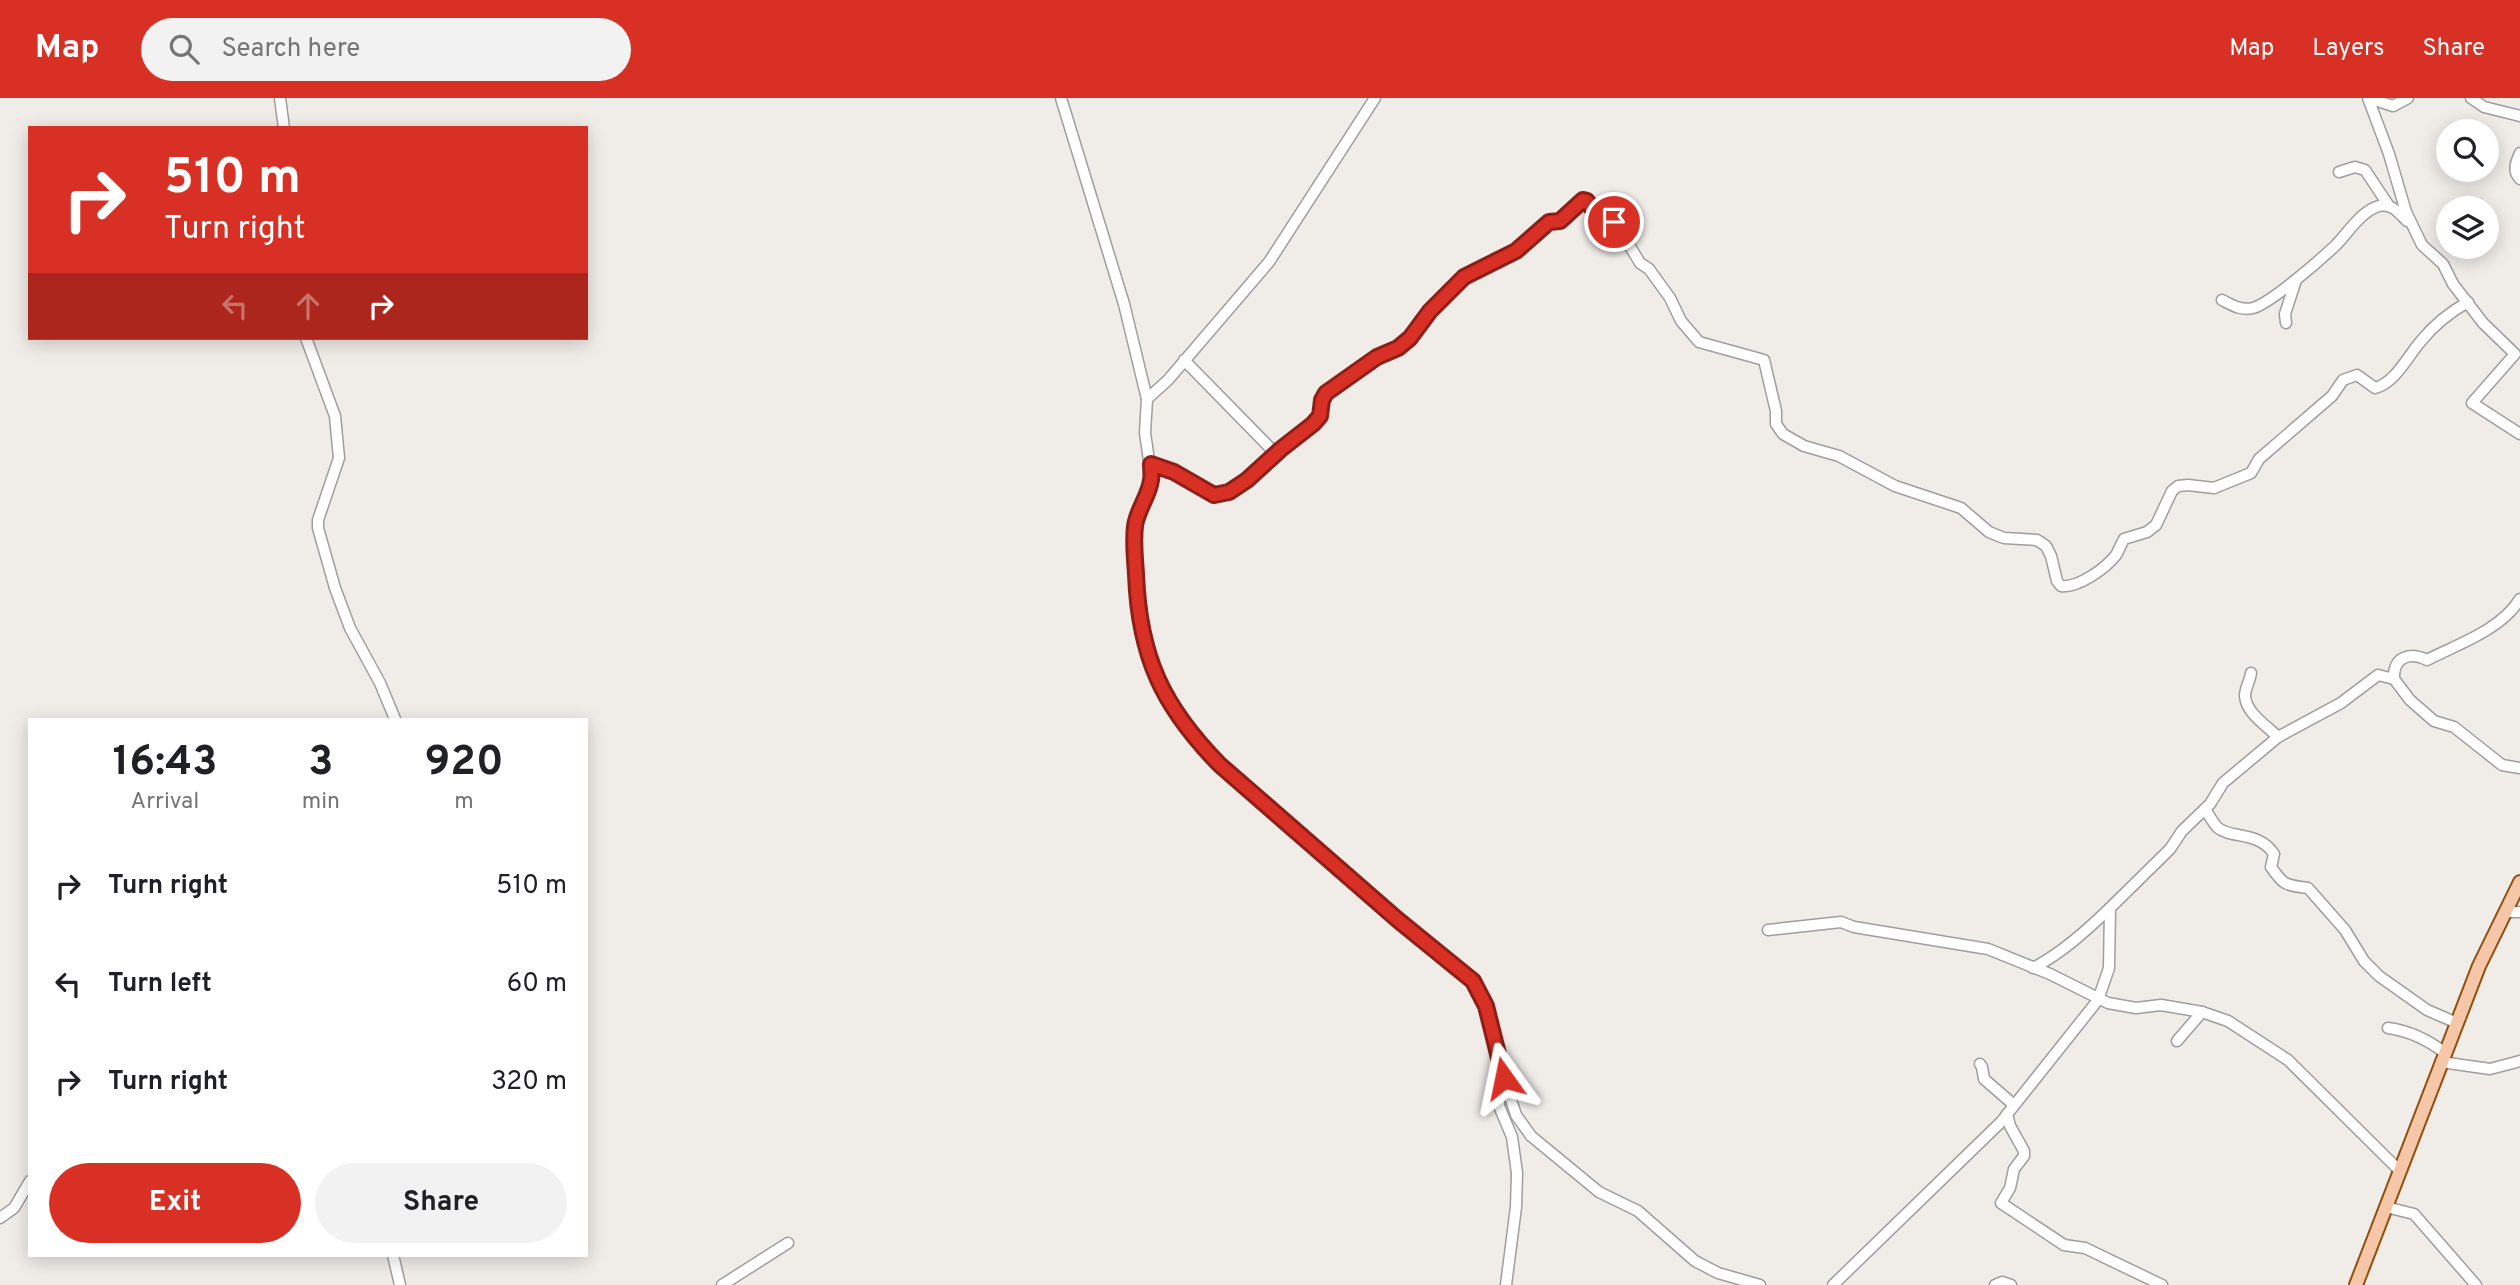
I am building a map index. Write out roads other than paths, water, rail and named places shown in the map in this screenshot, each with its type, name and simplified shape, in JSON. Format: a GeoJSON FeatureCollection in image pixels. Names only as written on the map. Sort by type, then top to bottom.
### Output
{"type":"FeatureCollection","features":[{"type":"Feature","properties":{"kind":"main road"},"geometry":{"type":"LineString","coordinates":[[2356,1285],[2480,966],[2520,882]]}},
{"type":"Feature","properties":{"kind":"street"},"geometry":{"type":"LineString","coordinates":[[280,98],[284,126]]}},
{"type":"Feature","properties":{"kind":"street"},"geometry":{"type":"LineString","coordinates":[[1061,98],[1124,304],[1147,399],[1145,433],[1152,481],[1135,522],[1136,589],[1142,632],[1155,676],[1171,706],[1193,737],[1220,765],[1398,920],[1473,981],[1486,1006],[1516,1115],[1531,1136],[1600,1192],[1638,1211],[1695,1261],[1718,1273],[1760,1285]]}},
{"type":"Feature","properties":{"kind":"street"},"geometry":{"type":"LineString","coordinates":[[1147,399],[1269,262],[1375,98]]}},
{"type":"Feature","properties":{"kind":"street"},"geometry":{"type":"LineString","coordinates":[[2369,98],[2393,106],[2408,98]]}},
{"type":"Feature","properties":{"kind":"street"},"geometry":{"type":"LineString","coordinates":[[2369,98],[2422,245],[2443,264],[2454,285],[2483,323],[2517,356],[2472,403],[2520,435]]}},
{"type":"Feature","properties":{"kind":"street"},"geometry":{"type":"LineString","coordinates":[[2471,98],[2484,107],[2520,116]]}},
{"type":"Feature","properties":{"kind":"street"},"geometry":{"type":"LineString","coordinates":[[2520,153],[2515,166],[2515,173],[2520,179]]}},
{"type":"Feature","properties":{"kind":"street"},"geometry":{"type":"LineString","coordinates":[[2339,172],[2355,167],[2365,170],[2389,206],[2413,225]]}},
{"type":"Feature","properties":{"kind":"street"},"geometry":{"type":"LineString","coordinates":[[1151,464],[1174,472],[1214,495],[1229,492],[1247,480],[1320,416],[1322,400],[1326,393],[1377,357],[1398,348],[1410,338],[1430,311],[1464,277],[1516,251],[1549,222],[1560,221],[1583,200],[1587,201],[1596,214],[1604,214],[1614,222],[1618,233],[1625,238],[1640,263],[1649,269],[1670,298],[1685,327],[1699,342],[1764,360],[1776,411],[1776,424],[1783,434],[1804,446],[1839,456],[1895,486],[1961,508],[1989,532],[2004,538],[2037,540],[2046,546],[2052,556],[2057,581],[2061,586],[2071,587],[2084,581],[2115,555],[2124,539],[2147,533],[2156,525],[2172,491],[2178,486],[2214,488],[2251,473],[2259,459],[2332,396],[2343,380],[2357,376],[2375,388],[2380,386],[2404,364],[2438,324],[2468,302]]}},
{"type":"Feature","properties":{"kind":"street"},"geometry":{"type":"LineString","coordinates":[[2222,300],[2238,309],[2253,308],[2296,280],[2369,212],[2379,206],[2389,206]]}},
{"type":"Feature","properties":{"kind":"street"},"geometry":{"type":"LineString","coordinates":[[2286,323],[2285,314],[2296,280]]}},
{"type":"Feature","properties":{"kind":"street"},"geometry":{"type":"LineString","coordinates":[[307,340],[335,416],[339,458],[318,520],[318,528],[349,628],[380,683],[395,718]]}},
{"type":"Feature","properties":{"kind":"street"},"geometry":{"type":"LineString","coordinates":[[1184,360],[1276,454]]}},
{"type":"Feature","properties":{"kind":"street"},"geometry":{"type":"LineString","coordinates":[[2394,680],[2394,669],[2398,660],[2417,655],[2427,660],[2474,637],[2496,624],[2514,609],[2520,599]]}},
{"type":"Feature","properties":{"kind":"street"},"geometry":{"type":"LineString","coordinates":[[2251,673],[2245,690],[2246,702],[2278,737]]}},
{"type":"Feature","properties":{"kind":"street"},"geometry":{"type":"LineString","coordinates":[[2033,968],[2080,936],[2110,908],[2170,849],[2182,831],[2205,809],[2223,783],[2278,737],[2341,703],[2378,675],[2394,680],[2410,700],[2434,721],[2454,727],[2502,765],[2520,768]]}},
{"type":"Feature","properties":{"kind":"street"},"geometry":{"type":"LineString","coordinates":[[2205,809],[2219,828],[2249,837],[2271,849],[2274,854],[2271,867],[2283,883],[2292,888],[2308,888],[2345,930],[2364,961],[2379,976],[2427,1010],[2457,1023]]}},
{"type":"Feature","properties":{"kind":"street"},"geometry":{"type":"LineString","coordinates":[[1833,1285],[1944,1180],[2010,1110],[2098,1000],[2109,968],[2110,908]]}},
{"type":"Feature","properties":{"kind":"street"},"geometry":{"type":"LineString","coordinates":[[2505,912],[2520,912]]}},
{"type":"Feature","properties":{"kind":"street"},"geometry":{"type":"LineString","coordinates":[[1768,930],[1841,922],[1854,927],[1988,949],[2050,974],[2098,1000],[2136,1008],[2161,1005],[2202,1012],[2228,1021],[2288,1060],[2400,1171]]}},
{"type":"Feature","properties":{"kind":"street"},"geometry":{"type":"LineString","coordinates":[[2176,1041],[2202,1012]]}},
{"type":"Feature","properties":{"kind":"street"},"geometry":{"type":"LineString","coordinates":[[2388,1028],[2412,1033],[2430,1041],[2443,1057],[2490,1069],[2520,1061]]}},
{"type":"Feature","properties":{"kind":"street"},"geometry":{"type":"LineString","coordinates":[[1980,1064],[1984,1079],[2010,1110],[2010,1126],[2024,1151],[2024,1156],[2014,1169],[2010,1188],[2001,1203],[2064,1245],[2085,1248],[2162,1285]]}},
{"type":"Feature","properties":{"kind":"street"},"geometry":{"type":"LineString","coordinates":[[1506,1084],[1499,1106],[1512,1137],[1517,1173],[1516,1207],[1506,1285]]}},
{"type":"Feature","properties":{"kind":"street"},"geometry":{"type":"LineString","coordinates":[[0,1218],[14,1208],[28,1184]]}},
{"type":"Feature","properties":{"kind":"street"},"geometry":{"type":"LineString","coordinates":[[2386,1207],[2414,1214],[2476,1285]]}},
{"type":"Feature","properties":{"kind":"street"},"geometry":{"type":"LineString","coordinates":[[722,1285],[788,1242]]}},
{"type":"Feature","properties":{"kind":"street"},"geometry":{"type":"LineString","coordinates":[[393,1257],[400,1285]]}},
{"type":"Feature","properties":{"kind":"street"},"geometry":{"type":"LineString","coordinates":[[1995,1285],[2002,1282],[2011,1285]]}}]}
